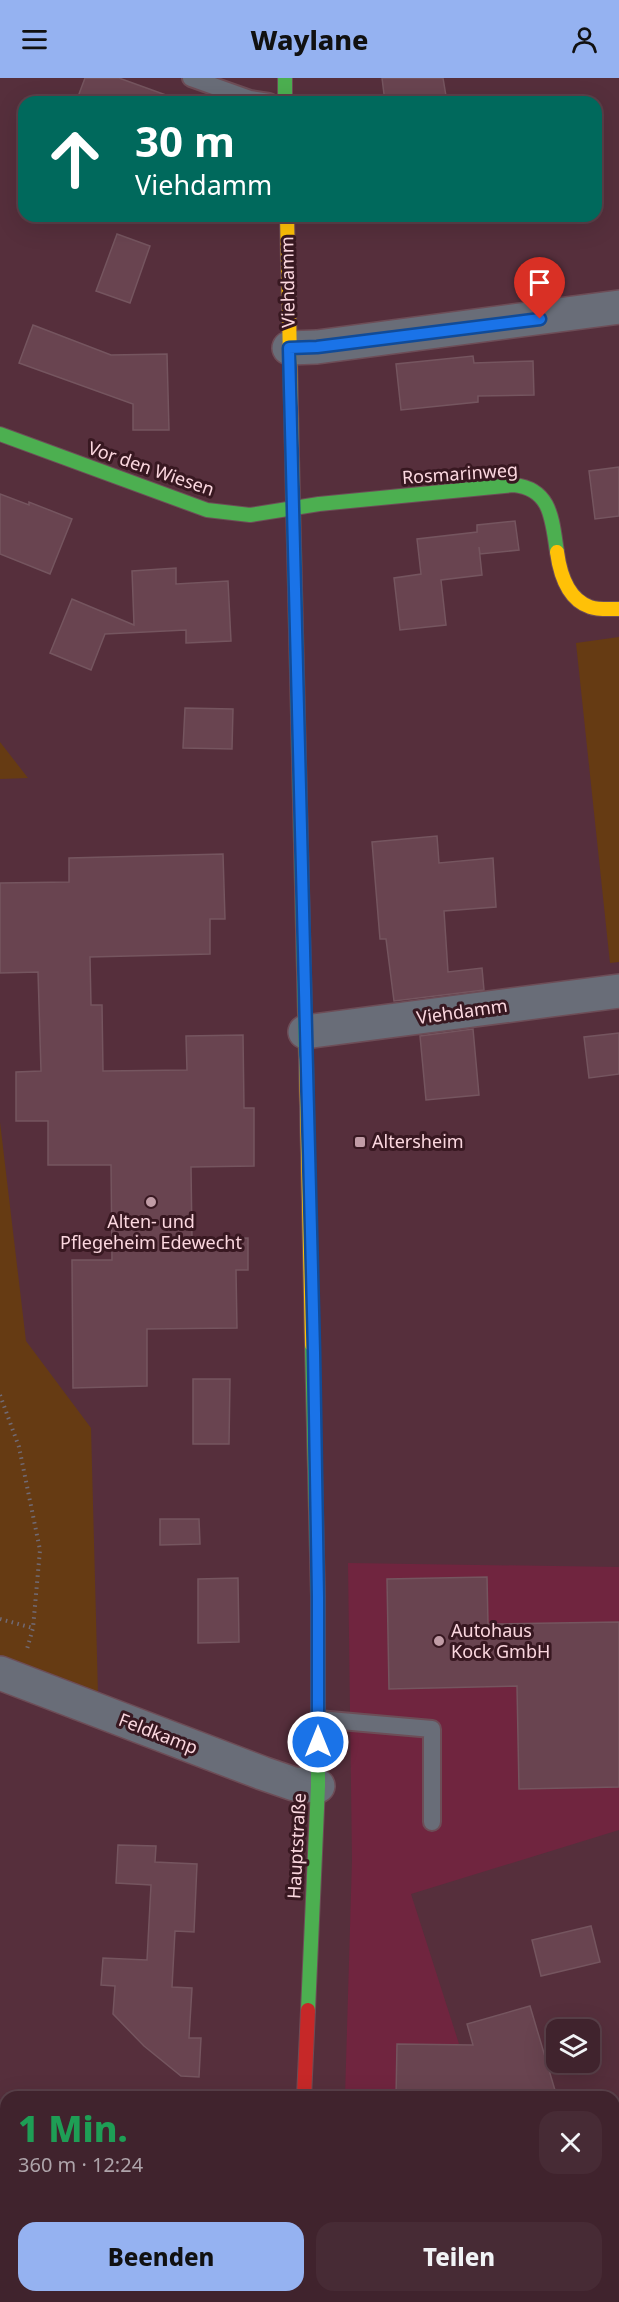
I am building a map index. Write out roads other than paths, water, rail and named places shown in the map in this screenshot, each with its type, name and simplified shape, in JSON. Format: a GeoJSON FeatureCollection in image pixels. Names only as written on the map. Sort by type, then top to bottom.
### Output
{"type":"FeatureCollection","features":[{"type":"Feature","properties":{"kind":"main road"},"geometry":{"type":"LineString","coordinates":[[285,78],[285,96]]}},
{"type":"Feature","properties":{"kind":"main road","name":"Viehdamm"},"geometry":{"type":"LineString","coordinates":[[287,222],[318,1597]]}},
{"type":"Feature","properties":{"kind":"main road","name":"Vor den Wiesen"},"geometry":{"type":"LineString","coordinates":[[0,434],[207,510],[250,515],[294,507]]}},
{"type":"Feature","properties":{"kind":"main road","name":"Rosmarinweg"},"geometry":{"type":"LineString","coordinates":[[294,507],[513,485],[530,487],[545,500],[552,520],[559,572],[570,592],[584,605],[602,611],[619,609]]}},
{"type":"Feature","properties":{"kind":"main road","name":"Hauptstraße"},"geometry":{"type":"LineString","coordinates":[[303,2091],[318,1786],[318,1597]]}},
{"type":"Feature","properties":{"kind":"street","name":"Viehdamm"},"geometry":{"type":"LineString","coordinates":[[289,348],[317,347],[619,307]]}},
{"type":"Feature","properties":{"kind":"street","name":"Viehdamm"},"geometry":{"type":"LineString","coordinates":[[305,1032],[619,991]]}},
{"type":"Feature","properties":{"kind":"street","name":"Feldkamp"},"geometry":{"type":"LineString","coordinates":[[11,1677],[262,1773],[294,1784],[318,1786]]}},
{"type":"Feature","properties":{"kind":"lane"},"geometry":{"type":"LineString","coordinates":[[190,78],[235,96]]}},
{"type":"Feature","properties":{"kind":"lane"},"geometry":{"type":"LineString","coordinates":[[318,1719],[432,1729],[432,1822]]}},
{"type":"Feature","properties":{"kind":"place","name":"Altersheim"},"geometry":{"type":"Point","coordinates":[360,1142]}},
{"type":"Feature","properties":{"kind":"place","name":"Alten- und Pflegeheim Edewecht"},"geometry":{"type":"Point","coordinates":[151,1202]}},
{"type":"Feature","properties":{"kind":"place","name":"Autohaus Kock GmbH"},"geometry":{"type":"Point","coordinates":[439,1641]}}]}
